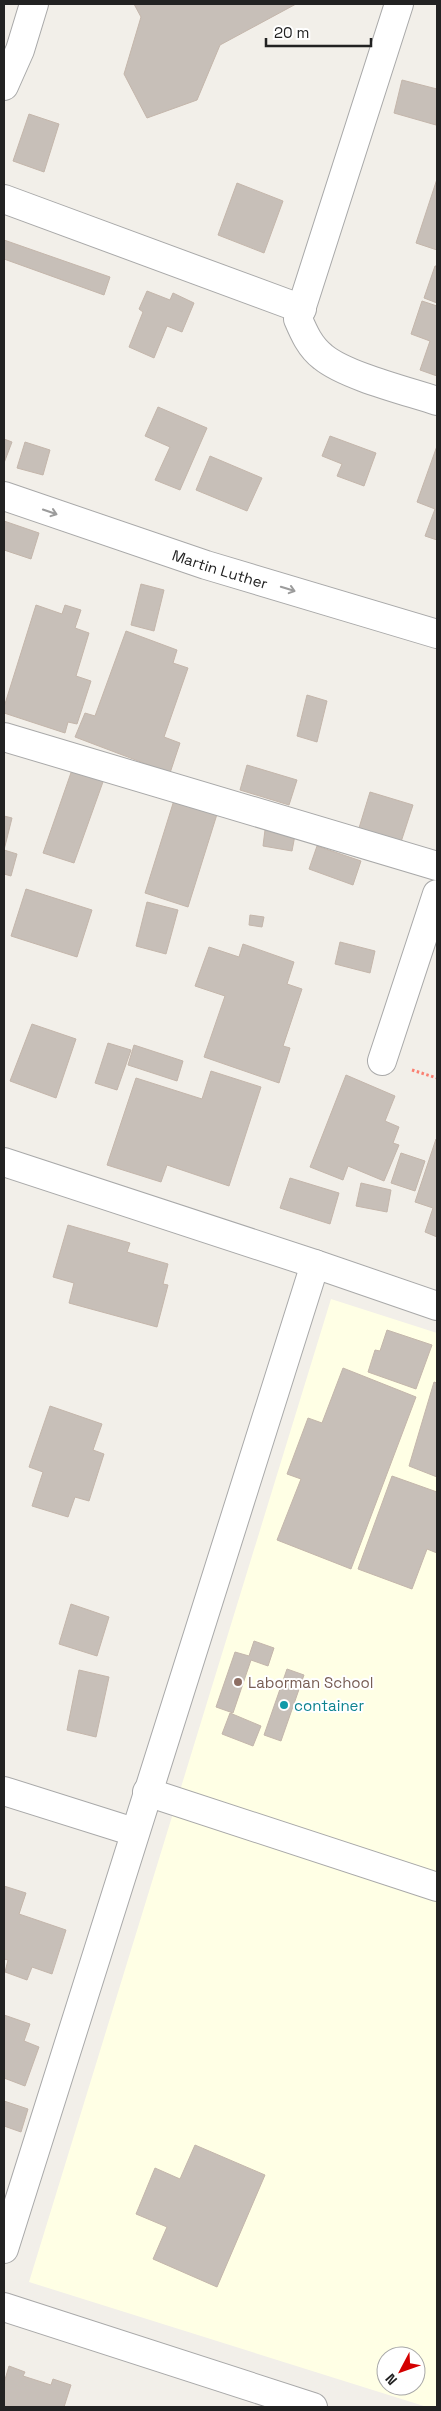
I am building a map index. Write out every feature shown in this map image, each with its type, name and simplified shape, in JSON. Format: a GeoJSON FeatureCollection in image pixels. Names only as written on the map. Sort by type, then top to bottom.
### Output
{"type":"FeatureCollection","features":[{"type":"Feature","properties":{"kind":"street"},"geometry":{"type":"LineString","coordinates":[[4,86],[12,46],[34,4]]}},
{"type":"Feature","properties":{"kind":"street"},"geometry":{"type":"LineString","coordinates":[[399,4],[298,319],[307,340],[322,357],[341,368],[437,401]]}},
{"type":"Feature","properties":{"kind":"street"},"geometry":{"type":"LineString","coordinates":[[4,199],[302,309]]}},
{"type":"Feature","properties":{"kind":"street","name":"Martin Luther"},"geometry":{"type":"LineString","coordinates":[[4,496],[206,565],[437,634]]}},
{"type":"Feature","properties":{"kind":"street"},"geometry":{"type":"LineString","coordinates":[[4,737],[437,866]]}},
{"type":"Feature","properties":{"kind":"street"},"geometry":{"type":"LineString","coordinates":[[382,1061],[437,894]]}},
{"type":"Feature","properties":{"kind":"street"},"geometry":{"type":"LineString","coordinates":[[4,1162],[316,1264],[437,1306]]}},
{"type":"Feature","properties":{"kind":"street"},"geometry":{"type":"LineString","coordinates":[[4,2249],[134,1832],[316,1264]]}},
{"type":"Feature","properties":{"kind":"street"},"geometry":{"type":"LineString","coordinates":[[4,1791],[134,1832]]}},
{"type":"Feature","properties":{"kind":"street"},"geometry":{"type":"LineString","coordinates":[[147,1792],[437,1887]]}},
{"type":"Feature","properties":{"kind":"street"},"geometry":{"type":"LineString","coordinates":[[4,2307],[313,2407]]}},
{"type":"Feature","properties":{"kind":"shaded area"},"geometry":{"type":"Polygon","coordinates":[[[331,1299],[437,1333],[437,2407],[427,2407],[392,2396],[426,2396],[426,2346],[376,2346],[376,2391],[29,2282],[331,1299]]]}},
{"type":"Feature","properties":{"kind":"building"},"geometry":{"type":"Polygon","coordinates":[[[134,4],[296,4],[220,45],[197,100],[147,118],[124,74],[141,17],[134,4]]]}},
{"type":"Feature","properties":{"kind":"building"},"geometry":{"type":"Polygon","coordinates":[[[402,80],[437,89],[436,125],[394,113],[402,80]]]}},
{"type":"Feature","properties":{"kind":"building"},"geometry":{"type":"Polygon","coordinates":[[[29,114],[59,124],[44,172],[13,161],[29,114]]]}},
{"type":"Feature","properties":{"kind":"building"},"geometry":{"type":"Polygon","coordinates":[[[437,179],[437,250],[416,243],[437,179]]]}},
{"type":"Feature","properties":{"kind":"building"},"geometry":{"type":"Polygon","coordinates":[[[237,183],[283,201],[264,253],[218,235],[237,183]]]}},
{"type":"Feature","properties":{"kind":"building"},"geometry":{"type":"Polygon","coordinates":[[[4,240],[110,277],[104,295],[4,259],[4,240]]]}},
{"type":"Feature","properties":{"kind":"building"},"geometry":{"type":"Polygon","coordinates":[[[435,266],[437,266],[437,303],[424,298],[435,266]]]}},
{"type":"Feature","properties":{"kind":"building"},"geometry":{"type":"Polygon","coordinates":[[[147,291],[170,300],[173,293],[194,303],[182,332],[167,326],[154,358],[129,347],[143,312],[139,309],[147,291]]]}},
{"type":"Feature","properties":{"kind":"building"},"geometry":{"type":"Polygon","coordinates":[[[422,301],[437,306],[437,376],[420,370],[430,341],[411,334],[422,301]]]}},
{"type":"Feature","properties":{"kind":"building"},"geometry":{"type":"Polygon","coordinates":[[[158,407],[207,428],[180,490],[155,480],[170,447],[145,436],[158,407]]]}},
{"type":"Feature","properties":{"kind":"building"},"geometry":{"type":"Polygon","coordinates":[[[330,436],[376,453],[364,486],[337,476],[342,464],[322,456],[330,436]]]}},
{"type":"Feature","properties":{"kind":"building"},"geometry":{"type":"Polygon","coordinates":[[[4,439],[12,442],[4,463],[4,439]]]}},
{"type":"Feature","properties":{"kind":"building"},"geometry":{"type":"Polygon","coordinates":[[[25,442],[50,450],[43,475],[17,468],[25,442]]]}},
{"type":"Feature","properties":{"kind":"building"},"geometry":{"type":"Polygon","coordinates":[[[437,446],[437,540],[425,536],[435,509],[417,502],[437,446]]]}},
{"type":"Feature","properties":{"kind":"building"},"geometry":{"type":"Polygon","coordinates":[[[210,456],[262,478],[247,511],[196,490],[210,456]]]}},
{"type":"Feature","properties":{"kind":"building"},"geometry":{"type":"Polygon","coordinates":[[[4,521],[39,533],[31,559],[4,550],[4,521]]]}},
{"type":"Feature","properties":{"kind":"building"},"geometry":{"type":"Polygon","coordinates":[[[141,584],[164,590],[154,631],[131,625],[141,584]]]}},
{"type":"Feature","properties":{"kind":"building"},"geometry":{"type":"Polygon","coordinates":[[[36,605],[62,614],[65,605],[81,610],[75,628],[89,633],[76,676],[91,681],[77,724],[68,722],[65,733],[4,713],[4,707],[36,605]]]}},
{"type":"Feature","properties":{"kind":"building"},"geometry":{"type":"Polygon","coordinates":[[[126,631],[177,650],[173,663],[188,668],[164,737],[180,743],[170,773],[75,737],[85,713],[95,716],[126,631]]]}},
{"type":"Feature","properties":{"kind":"building"},"geometry":{"type":"Polygon","coordinates":[[[307,695],[327,701],[317,742],[297,736],[307,695]]]}},
{"type":"Feature","properties":{"kind":"building"},"geometry":{"type":"Polygon","coordinates":[[[247,765],[297,780],[289,805],[240,790],[247,765]]]}},
{"type":"Feature","properties":{"kind":"building"},"geometry":{"type":"Polygon","coordinates":[[[73,767],[104,779],[74,863],[43,853],[73,767]]]}},
{"type":"Feature","properties":{"kind":"building"},"geometry":{"type":"Polygon","coordinates":[[[370,792],[413,805],[401,842],[359,828],[370,792]]]}},
{"type":"Feature","properties":{"kind":"building"},"geometry":{"type":"Polygon","coordinates":[[[175,797],[218,811],[188,907],[145,893],[175,797]]]}},
{"type":"Feature","properties":{"kind":"building"},"geometry":{"type":"Polygon","coordinates":[[[4,816],[12,818],[4,850],[4,816]]]}},
{"type":"Feature","properties":{"kind":"building"},"geometry":{"type":"Polygon","coordinates":[[[265,830],[295,835],[292,851],[263,846],[265,830]]]}},
{"type":"Feature","properties":{"kind":"building"},"geometry":{"type":"Polygon","coordinates":[[[317,846],[361,861],[353,885],[309,869],[317,846]]]}},
{"type":"Feature","properties":{"kind":"building"},"geometry":{"type":"Polygon","coordinates":[[[4,850],[17,854],[11,876],[4,874],[4,850]]]}},
{"type":"Feature","properties":{"kind":"building"},"geometry":{"type":"Polygon","coordinates":[[[26,889],[92,910],[77,957],[11,936],[26,889]]]}},
{"type":"Feature","properties":{"kind":"building"},"geometry":{"type":"Polygon","coordinates":[[[147,902],[178,910],[166,954],[136,946],[147,902]]]}},
{"type":"Feature","properties":{"kind":"building"},"geometry":{"type":"Polygon","coordinates":[[[250,915],[264,917],[262,927],[249,925],[250,915]]]}},
{"type":"Feature","properties":{"kind":"building"},"geometry":{"type":"Polygon","coordinates":[[[340,942],[375,951],[370,973],[335,964],[340,942]]]}},
{"type":"Feature","properties":{"kind":"building"},"geometry":{"type":"Polygon","coordinates":[[[243,944],[294,962],[287,984],[302,989],[283,1046],[290,1048],[279,1083],[204,1057],[225,996],[195,986],[209,947],[239,957],[243,944]]]}},
{"type":"Feature","properties":{"kind":"building"},"geometry":{"type":"Polygon","coordinates":[[[32,1024],[76,1039],[56,1098],[10,1081],[32,1024]]]}},
{"type":"Feature","properties":{"kind":"building"},"geometry":{"type":"Polygon","coordinates":[[[108,1043],[131,1050],[117,1090],[95,1083],[108,1043]]]}},
{"type":"Feature","properties":{"kind":"building"},"geometry":{"type":"Polygon","coordinates":[[[134,1045],[183,1061],[177,1081],[128,1065],[134,1045]]]}},
{"type":"Feature","properties":{"kind":"building"},"geometry":{"type":"Polygon","coordinates":[[[211,1071],[261,1087],[229,1186],[167,1165],[161,1182],[107,1165],[136,1078],[202,1099],[211,1071]]]}},
{"type":"Feature","properties":{"kind":"building"},"geometry":{"type":"Polygon","coordinates":[[[346,1075],[395,1096],[385,1121],[399,1127],[393,1143],[399,1145],[384,1181],[348,1166],[343,1180],[310,1167],[346,1075]]]}},
{"type":"Feature","properties":{"kind":"building"},"geometry":{"type":"Polygon","coordinates":[[[436,1139],[437,1237],[425,1232],[433,1208],[415,1202],[436,1139]]]}},
{"type":"Feature","properties":{"kind":"building"},"geometry":{"type":"Polygon","coordinates":[[[401,1153],[425,1161],[415,1191],[391,1183],[401,1153]]]}},
{"type":"Feature","properties":{"kind":"building"},"geometry":{"type":"Polygon","coordinates":[[[290,1178],[339,1193],[330,1224],[280,1208],[290,1178]]]}},
{"type":"Feature","properties":{"kind":"building"},"geometry":{"type":"Polygon","coordinates":[[[361,1183],[391,1190],[387,1212],[356,1206],[361,1183]]]}},
{"type":"Feature","properties":{"kind":"building"},"geometry":{"type":"Polygon","coordinates":[[[68,1225],[130,1243],[127,1252],[168,1264],[163,1284],[168,1285],[157,1327],[69,1303],[74,1283],[53,1277],[68,1225]]]}},
{"type":"Feature","properties":{"kind":"building"},"geometry":{"type":"Polygon","coordinates":[[[387,1330],[432,1345],[416,1389],[368,1372],[375,1350],[380,1351],[387,1330]]]}},
{"type":"Feature","properties":{"kind":"building"},"geometry":{"type":"Polygon","coordinates":[[[343,1368],[416,1397],[351,1569],[277,1540],[301,1479],[287,1474],[308,1418],[322,1423],[343,1368]]]}},
{"type":"Feature","properties":{"kind":"building"},"geometry":{"type":"Polygon","coordinates":[[[434,1382],[437,1383],[437,1477],[409,1466],[434,1382]]]}},
{"type":"Feature","properties":{"kind":"building"},"geometry":{"type":"Polygon","coordinates":[[[50,1406],[102,1424],[93,1450],[104,1454],[89,1501],[75,1497],[68,1517],[32,1506],[43,1472],[29,1467],[50,1406]]]}},
{"type":"Feature","properties":{"kind":"building"},"geometry":{"type":"Polygon","coordinates":[[[392,1476],[437,1492],[437,1553],[427,1549],[412,1589],[358,1569],[392,1476]]]}},
{"type":"Feature","properties":{"kind":"building"},"geometry":{"type":"Polygon","coordinates":[[[71,1604],[109,1617],[97,1656],[59,1644],[71,1604]]]}},
{"type":"Feature","properties":{"kind":"building"},"geometry":{"type":"Polygon","coordinates":[[[254,1641],[274,1648],[268,1666],[251,1660],[233,1713],[216,1707],[235,1652],[249,1656],[254,1641]]]}},
{"type":"Feature","properties":{"kind":"building","name":"container"},"geometry":{"type":"Polygon","coordinates":[[[287,1669],[304,1675],[281,1741],[264,1735],[287,1669]]]}},
{"type":"Feature","properties":{"kind":"building"},"geometry":{"type":"Polygon","coordinates":[[[79,1670],[109,1677],[96,1737],[67,1730],[79,1670]]]}},
{"type":"Feature","properties":{"kind":"building"},"geometry":{"type":"Polygon","coordinates":[[[230,1713],[261,1726],[253,1746],[222,1734],[230,1713]]]}},
{"type":"Feature","properties":{"kind":"building"},"geometry":{"type":"Polygon","coordinates":[[[4,1886],[26,1893],[19,1914],[66,1930],[52,1974],[32,1967],[27,1980],[5,1972],[8,1960],[4,1959],[4,1886]]]}},
{"type":"Feature","properties":{"kind":"building"},"geometry":{"type":"Polygon","coordinates":[[[4,2015],[30,2024],[24,2041],[39,2047],[25,2086],[4,2078],[4,2015]]]}},
{"type":"Feature","properties":{"kind":"building"},"geometry":{"type":"Polygon","coordinates":[[[4,2101],[28,2109],[21,2132],[4,2126],[4,2101]]]}},
{"type":"Feature","properties":{"kind":"building"},"geometry":{"type":"Polygon","coordinates":[[[195,2145],[265,2175],[217,2287],[153,2259],[167,2227],[136,2214],[155,2168],[180,2179],[195,2145]]]}},
{"type":"Feature","properties":{"kind":"building"},"geometry":{"type":"Polygon","coordinates":[[[9,2366],[25,2372],[23,2376],[51,2385],[53,2379],[71,2385],[64,2407],[4,2407],[4,2383],[9,2366]]]}},
{"type":"Feature","properties":{"kind":"place","name":"Laborman School"},"geometry":{"type":"Point","coordinates":[238,1682]}},
{"type":"Feature","properties":{"kind":"place","name":"container"},"geometry":{"type":"Point","coordinates":[284,1705]}}]}
